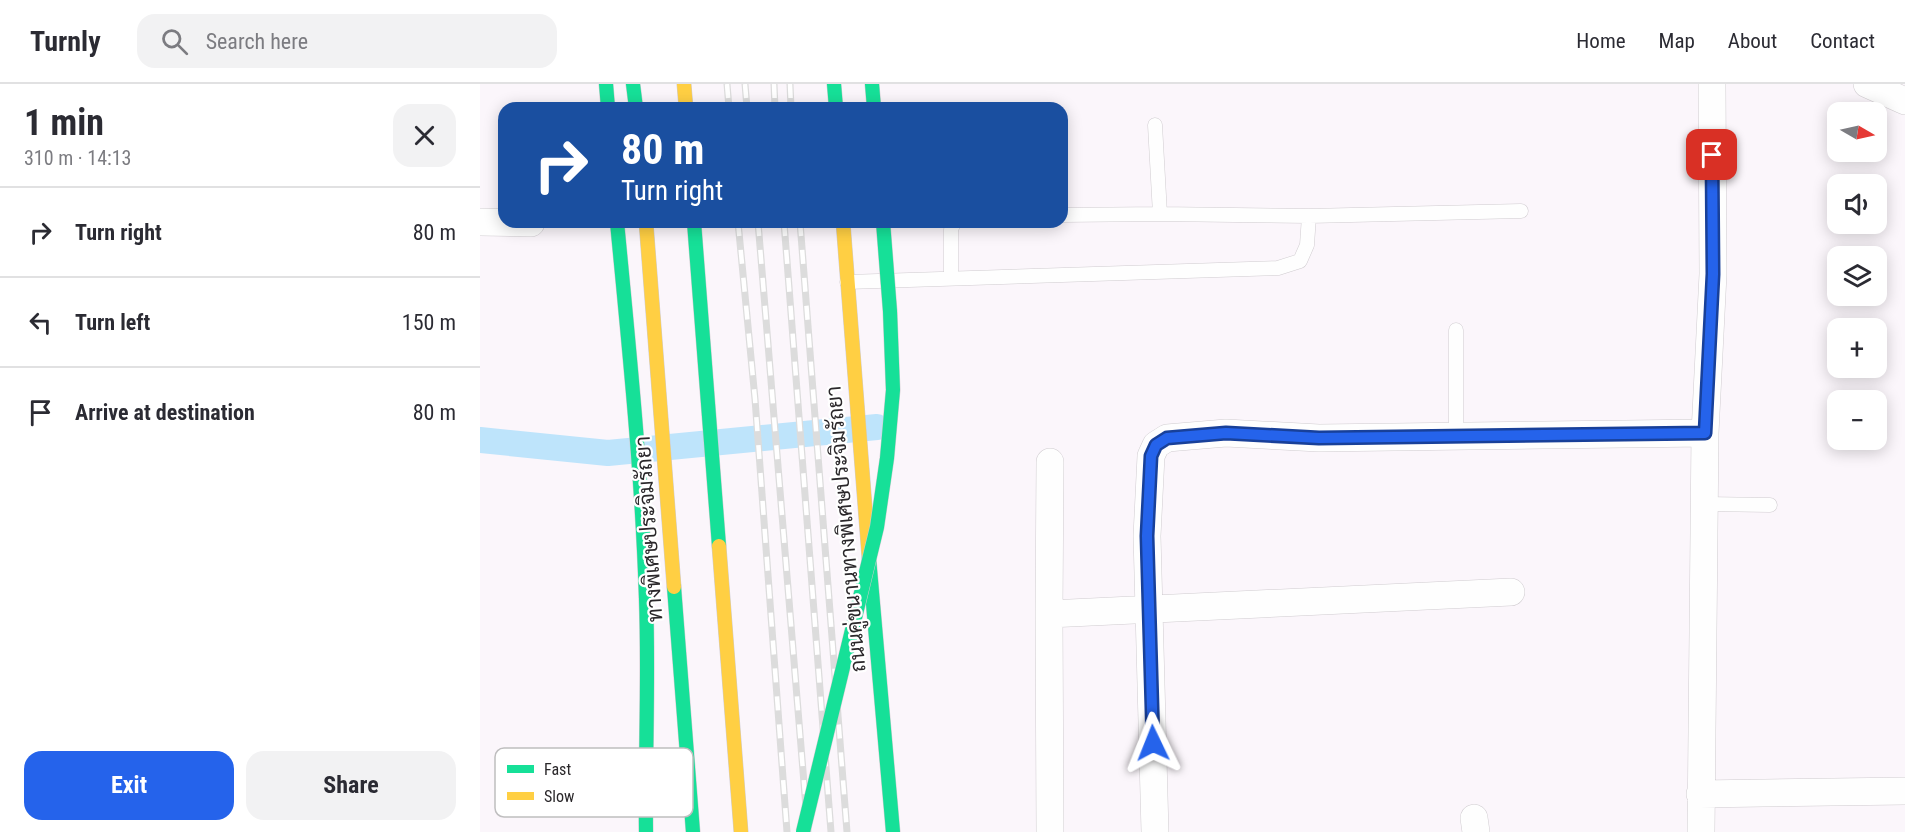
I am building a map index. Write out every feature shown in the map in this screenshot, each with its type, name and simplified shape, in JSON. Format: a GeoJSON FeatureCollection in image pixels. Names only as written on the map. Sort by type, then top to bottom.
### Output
{"type":"FeatureCollection","features":[{"type":"Feature","properties":{"kind":"main road"},"geometry":{"type":"LineString","coordinates":[[606,84],[608,102]]}},
{"type":"Feature","properties":{"kind":"main road"},"geometry":{"type":"LineString","coordinates":[[633,84],[635,102]]}},
{"type":"Feature","properties":{"kind":"main road"},"geometry":{"type":"LineString","coordinates":[[684,84],[686,102]]}},
{"type":"Feature","properties":{"kind":"main road"},"geometry":{"type":"LineString","coordinates":[[834,84],[836,102]]}},
{"type":"Feature","properties":{"kind":"main road"},"geometry":{"type":"LineString","coordinates":[[872,84],[874,102]]}},
{"type":"Feature","properties":{"kind":"main road"},"geometry":{"type":"LineString","coordinates":[[618,228],[641,513],[647,652],[646,748]]}},
{"type":"Feature","properties":{"kind":"main road","name":"ทางพิเศษประจิมรัถยา"},"geometry":{"type":"LineString","coordinates":[[646,228],[687,748]]}},
{"type":"Feature","properties":{"kind":"main road"},"geometry":{"type":"LineString","coordinates":[[694,228],[741,832]]}},
{"type":"Feature","properties":{"kind":"main road","name":"ถนนคู่ขนานทางพิเศษประจิมรัถยา"},"geometry":{"type":"LineString","coordinates":[[843,228],[863,494],[893,832]]}},
{"type":"Feature","properties":{"kind":"main road"},"geometry":{"type":"LineString","coordinates":[[803,832],[877,527],[887,458],[893,390],[883,228]]}},
{"type":"Feature","properties":{"kind":"main road"},"geometry":{"type":"LineString","coordinates":[[646,817],[646,832]]}},
{"type":"Feature","properties":{"kind":"main road","name":"ทางพิเศษประจิมรัถยา"},"geometry":{"type":"LineString","coordinates":[[692,817],[693,832]]}},
{"type":"Feature","properties":{"kind":"street"},"geometry":{"type":"LineString","coordinates":[[1701,832],[1705,433],[1713,274],[1712,84]]}},
{"type":"Feature","properties":{"kind":"street"},"geometry":{"type":"LineString","coordinates":[[1867,84],[1905,101]]}},
{"type":"Feature","properties":{"kind":"street"},"geometry":{"type":"LineString","coordinates":[[480,222],[498,222]]}},
{"type":"Feature","properties":{"kind":"street"},"geometry":{"type":"LineString","coordinates":[[1155,832],[1147,536],[1151,456],[1156,445],[1167,438],[1226,433],[1319,438],[1705,433]]}},
{"type":"Feature","properties":{"kind":"street"},"geometry":{"type":"LineString","coordinates":[[1050,462],[1050,832]]}},
{"type":"Feature","properties":{"kind":"street"},"geometry":{"type":"LineString","coordinates":[[1049,614],[1511,592]]}},
{"type":"Feature","properties":{"kind":"street"},"geometry":{"type":"LineString","coordinates":[[1700,794],[1905,791]]}},
{"type":"Feature","properties":{"kind":"lane"},"geometry":{"type":"LineString","coordinates":[[1155,125],[1160,214]]}},
{"type":"Feature","properties":{"kind":"lane"},"geometry":{"type":"LineString","coordinates":[[1068,215],[1310,216],[1521,211]]}},
{"type":"Feature","properties":{"kind":"lane"},"geometry":{"type":"LineString","coordinates":[[847,282],[1278,268],[1300,261],[1307,245],[1310,216]]}},
{"type":"Feature","properties":{"kind":"lane"},"geometry":{"type":"LineString","coordinates":[[951,278],[952,228]]}},
{"type":"Feature","properties":{"kind":"lane"},"geometry":{"type":"LineString","coordinates":[[1456,330],[1456,436]]}},
{"type":"Feature","properties":{"kind":"lane"},"geometry":{"type":"LineString","coordinates":[[1706,504],[1770,505]]}},
{"type":"Feature","properties":{"kind":"waterway"},"geometry":{"type":"LineString","coordinates":[[480,440],[608,453],[877,427]]}},
{"type":"Feature","properties":{"kind":"railway"},"geometry":{"type":"LineString","coordinates":[[727,84],[728,102]]}},
{"type":"Feature","properties":{"kind":"railway"},"geometry":{"type":"LineString","coordinates":[[745,84],[746,102]]}},
{"type":"Feature","properties":{"kind":"railway"},"geometry":{"type":"LineString","coordinates":[[774,84],[775,102]]}},
{"type":"Feature","properties":{"kind":"railway"},"geometry":{"type":"LineString","coordinates":[[790,84],[791,102]]}},
{"type":"Feature","properties":{"kind":"railway"},"geometry":{"type":"LineString","coordinates":[[739,228],[755,399],[787,832]]}},
{"type":"Feature","properties":{"kind":"railway"},"geometry":{"type":"LineString","coordinates":[[758,228],[808,832]]}},
{"type":"Feature","properties":{"kind":"railway"},"geometry":{"type":"LineString","coordinates":[[784,228],[831,832]]}},
{"type":"Feature","properties":{"kind":"railway"},"geometry":{"type":"LineString","coordinates":[[800,228],[847,832]]}},
{"type":"Feature","properties":{"kind":"traffic: fast"},"geometry":{"type":"LineString","coordinates":[[606,84],[608,102]]}},
{"type":"Feature","properties":{"kind":"traffic: fast"},"geometry":{"type":"LineString","coordinates":[[633,84],[635,102]]}},
{"type":"Feature","properties":{"kind":"traffic: fast"},"geometry":{"type":"LineString","coordinates":[[834,84],[836,102]]}},
{"type":"Feature","properties":{"kind":"traffic: fast"},"geometry":{"type":"LineString","coordinates":[[872,84],[874,102]]}},
{"type":"Feature","properties":{"kind":"traffic: fast"},"geometry":{"type":"LineString","coordinates":[[618,228],[644,552],[646,748]]}},
{"type":"Feature","properties":{"kind":"traffic: fast"},"geometry":{"type":"LineString","coordinates":[[694,228],[719,546]]}},
{"type":"Feature","properties":{"kind":"traffic: fast"},"geometry":{"type":"LineString","coordinates":[[803,832],[877,527],[887,458],[893,390],[883,228]]}},
{"type":"Feature","properties":{"kind":"traffic: fast"},"geometry":{"type":"LineString","coordinates":[[869,558],[893,832]]}},
{"type":"Feature","properties":{"kind":"traffic: fast"},"geometry":{"type":"LineString","coordinates":[[674,587],[686,748]]}},
{"type":"Feature","properties":{"kind":"traffic: fast"},"geometry":{"type":"LineString","coordinates":[[646,817],[646,832]]}},
{"type":"Feature","properties":{"kind":"traffic: fast"},"geometry":{"type":"LineString","coordinates":[[692,817],[693,832]]}},
{"type":"Feature","properties":{"kind":"traffic: slow"},"geometry":{"type":"LineString","coordinates":[[684,84],[686,102]]}},
{"type":"Feature","properties":{"kind":"traffic: slow"},"geometry":{"type":"LineString","coordinates":[[646,228],[674,587]]}},
{"type":"Feature","properties":{"kind":"traffic: slow"},"geometry":{"type":"LineString","coordinates":[[843,228],[869,558]]}},
{"type":"Feature","properties":{"kind":"traffic: slow"},"geometry":{"type":"LineString","coordinates":[[719,546],[741,832]]}},
{"type":"Feature","properties":{"kind":"route"},"geometry":{"type":"LineString","coordinates":[[1153,743],[1147,536],[1151,456],[1156,445],[1167,438],[1226,433],[1319,438],[1705,433],[1713,274],[1712,155]]}}]}
